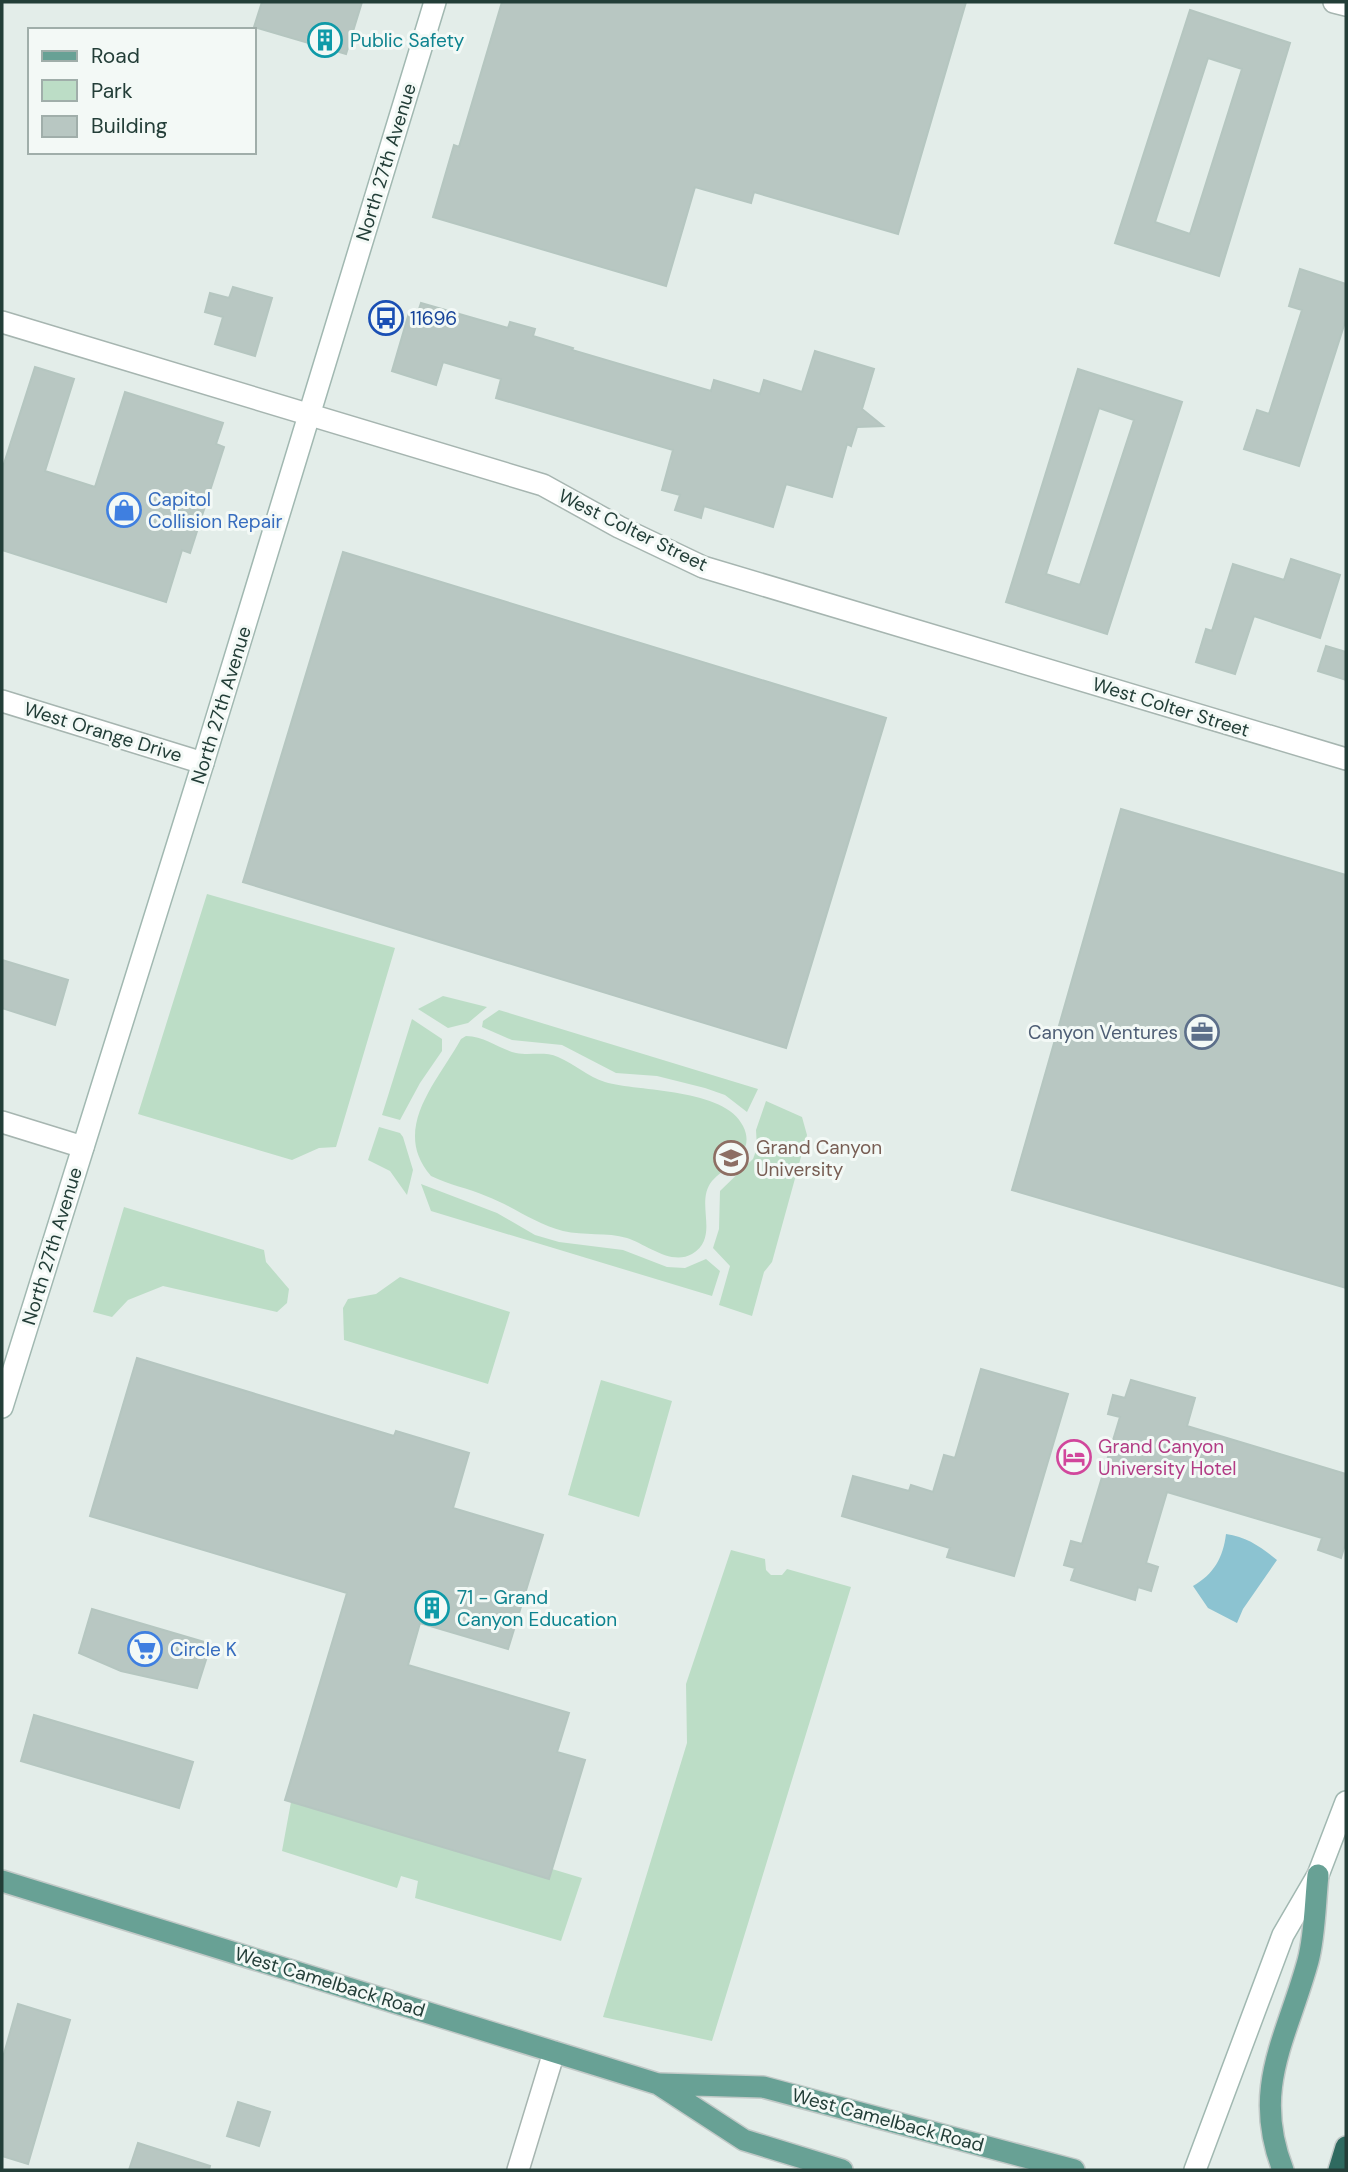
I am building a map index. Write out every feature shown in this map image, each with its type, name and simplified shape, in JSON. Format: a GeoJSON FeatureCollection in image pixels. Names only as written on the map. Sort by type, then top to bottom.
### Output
{"type":"FeatureCollection","features":[{"type":"Feature","properties":{"kind":"highway"},"geometry":{"type":"LineString","coordinates":[[1339,2170],[1346,2147]]}},
{"type":"Feature","properties":{"kind":"main road","name":"North 27th Avenue"},"geometry":{"type":"LineString","coordinates":[[2,1407],[204,763],[435,2]]}},
{"type":"Feature","properties":{"kind":"main road"},"geometry":{"type":"LineString","coordinates":[[1334,2],[1346,5]]}},
{"type":"Feature","properties":{"kind":"main road","name":"West Colter Street"},"geometry":{"type":"LineString","coordinates":[[2,322],[543,485],[619,527],[703,567],[1346,759]]}},
{"type":"Feature","properties":{"kind":"main road","name":"West Orange Drive"},"geometry":{"type":"LineString","coordinates":[[2,701],[204,763]]}},
{"type":"Feature","properties":{"kind":"main road"},"geometry":{"type":"LineString","coordinates":[[2,1122],[83,1147]]}},
{"type":"Feature","properties":{"kind":"main road"},"geometry":{"type":"LineString","coordinates":[[1195,2170],[1283,1935],[1318,1875],[1346,1802]]}},
{"type":"Feature","properties":{"kind":"main road"},"geometry":{"type":"LineString","coordinates":[[1280,2162],[1269,2101],[1272,2070],[1308,1960],[1318,1875]]}},
{"type":"Feature","properties":{"kind":"main road","name":"West Camelback Road"},"geometry":{"type":"LineString","coordinates":[[2,1881],[657,2084],[744,2140],[842,2170]]}},
{"type":"Feature","properties":{"kind":"main road"},"geometry":{"type":"LineString","coordinates":[[518,2170],[554,2052]]}},
{"type":"Feature","properties":{"kind":"main road","name":"West Camelback Road"},"geometry":{"type":"LineString","coordinates":[[657,2084],[763,2087],[1074,2170]]}},
{"type":"Feature","properties":{"kind":"green space"},"geometry":{"type":"Polygon","coordinates":[[[207,894],[395,948],[336,1147],[319,1148],[292,1160],[138,1114],[207,894]]]}},
{"type":"Feature","properties":{"kind":"green space"},"geometry":{"type":"Polygon","coordinates":[[[443,996],[487,1007],[468,1023],[448,1028],[418,1009],[443,996]]]}},
{"type":"Feature","properties":{"kind":"green space"},"geometry":{"type":"Polygon","coordinates":[[[499,1010],[758,1089],[747,1112],[725,1095],[705,1088],[657,1076],[616,1073],[562,1045],[512,1040],[482,1027],[483,1021],[499,1010]]]}},
{"type":"Feature","properties":{"kind":"green space"},"geometry":{"type":"Polygon","coordinates":[[[412,1019],[442,1039],[442,1051],[420,1083],[400,1120],[382,1115],[412,1019]]]}},
{"type":"Feature","properties":{"kind":"green space"},"geometry":{"type":"Polygon","coordinates":[[[466,1036],[479,1038],[516,1053],[553,1055],[605,1082],[700,1098],[719,1104],[733,1114],[743,1126],[746,1144],[738,1158],[712,1181],[707,1190],[705,1239],[700,1247],[684,1257],[667,1256],[619,1236],[563,1231],[496,1200],[431,1176],[420,1158],[415,1141],[416,1123],[431,1088],[461,1039],[466,1036]]]}},
{"type":"Feature","properties":{"kind":"green space"},"geometry":{"type":"Polygon","coordinates":[[[766,1101],[802,1117],[807,1135],[772,1262],[764,1272],[752,1316],[719,1305],[730,1266],[713,1248],[719,1229],[720,1191],[753,1159],[757,1148],[756,1130],[766,1101]]]}},
{"type":"Feature","properties":{"kind":"green space"},"geometry":{"type":"Polygon","coordinates":[[[379,1127],[400,1133],[403,1137],[413,1170],[407,1195],[390,1171],[368,1160],[379,1127]]]}},
{"type":"Feature","properties":{"kind":"green space"},"geometry":{"type":"Polygon","coordinates":[[[421,1184],[497,1213],[535,1235],[559,1242],[623,1250],[667,1267],[685,1268],[706,1259],[720,1271],[712,1296],[431,1211],[421,1184]]]}},
{"type":"Feature","properties":{"kind":"green space"},"geometry":{"type":"Polygon","coordinates":[[[124,1207],[264,1250],[266,1262],[289,1289],[287,1303],[277,1312],[163,1286],[128,1300],[112,1317],[93,1312],[124,1207]]]}},
{"type":"Feature","properties":{"kind":"green space"},"geometry":{"type":"Polygon","coordinates":[[[400,1277],[510,1312],[488,1384],[344,1340],[343,1308],[348,1299],[376,1294],[400,1277]]]}},
{"type":"Feature","properties":{"kind":"green space"},"geometry":{"type":"Polygon","coordinates":[[[601,1380],[672,1401],[639,1517],[568,1495],[601,1380]]]}},
{"type":"Feature","properties":{"kind":"green space"},"geometry":{"type":"Polygon","coordinates":[[[731,1550],[765,1559],[766,1570],[771,1575],[782,1575],[787,1569],[851,1587],[712,2041],[603,2017],[687,1743],[686,1684],[731,1550]]]}},
{"type":"Feature","properties":{"kind":"green space"},"geometry":{"type":"Polygon","coordinates":[[[291,1802],[548,1879],[552,1869],[582,1878],[561,1941],[415,1898],[418,1881],[401,1876],[397,1888],[282,1851],[291,1802]]]}},
{"type":"Feature","properties":{"kind":"water"},"geometry":{"type":"Polygon","coordinates":[[[1226,1534],[1253,1543],[1277,1560],[1243,1609],[1237,1623],[1208,1608],[1193,1586],[1207,1576],[1216,1564],[1223,1551],[1226,1534]]]}},
{"type":"Feature","properties":{"kind":"building","name":"Public Safety"},"geometry":{"type":"Polygon","coordinates":[[[262,2],[362,2],[346,54],[254,27],[262,2]]]}},
{"type":"Feature","properties":{"kind":"building"},"geometry":{"type":"Polygon","coordinates":[[[502,2],[966,2],[898,234],[754,192],[751,203],[695,187],[666,286],[433,217],[454,145],[459,147],[502,2]]]}},
{"type":"Feature","properties":{"kind":"building"},"geometry":{"type":"Polygon","coordinates":[[[1190,10],[1290,43],[1219,276],[1115,243],[1190,10]],[[1208,58],[1155,222],[1190,234],[1242,69],[1208,58]]]}},
{"type":"Feature","properties":{"kind":"building"},"geometry":{"type":"Polygon","coordinates":[[[1300,269],[1346,284],[1346,319],[1299,466],[1244,449],[1257,410],[1269,414],[1302,310],[1289,306],[1300,269]]]}},
{"type":"Feature","properties":{"kind":"building"},"geometry":{"type":"Polygon","coordinates":[[[233,287],[272,298],[255,356],[215,344],[223,317],[205,312],[210,293],[229,298],[233,287]]]}},
{"type":"Feature","properties":{"kind":"building"},"geometry":{"type":"Polygon","coordinates":[[[421,303],[508,328],[510,322],[535,329],[533,336],[573,348],[572,350],[711,391],[714,380],[760,394],[764,380],[802,392],[815,351],[874,369],[862,409],[883,426],[857,427],[851,446],[847,444],[832,497],[786,484],[773,527],[704,506],[701,518],[675,510],[680,495],[662,490],[673,450],[496,398],[501,379],[443,362],[436,385],[392,371],[409,313],[417,315],[421,303]]]}},
{"type":"Feature","properties":{"kind":"building"},"geometry":{"type":"Polygon","coordinates":[[[35,367],[74,379],[45,471],[95,487],[125,392],[223,423],[216,444],[224,447],[190,553],[182,550],[166,602],[2,550],[2,470],[35,367]]]}},
{"type":"Feature","properties":{"kind":"building"},"geometry":{"type":"Polygon","coordinates":[[[1078,369],[1182,402],[1107,634],[1006,602],[1078,369]],[[1099,408],[1046,574],[1080,585],[1134,420],[1099,408]]]}},
{"type":"Feature","properties":{"kind":"building"},"geometry":{"type":"Polygon","coordinates":[[[343,552],[886,718],[786,1048],[243,882],[343,552]]]}},
{"type":"Feature","properties":{"kind":"building"},"geometry":{"type":"Polygon","coordinates":[[[1291,559],[1340,575],[1320,638],[1254,616],[1235,674],[1196,662],[1206,629],[1212,631],[1233,564],[1284,580],[1291,559]]]}},
{"type":"Feature","properties":{"kind":"building"},"geometry":{"type":"Polygon","coordinates":[[[1326,646],[1346,652],[1346,680],[1318,671],[1326,646]]]}},
{"type":"Feature","properties":{"kind":"building","name":"Canyon Ventures"},"geometry":{"type":"Polygon","coordinates":[[[1121,809],[1346,875],[1346,1288],[1012,1190],[1121,809]]]}},
{"type":"Feature","properties":{"kind":"building"},"geometry":{"type":"Polygon","coordinates":[[[2,960],[68,980],[55,1025],[2,1008],[2,960]]]}},
{"type":"Feature","properties":{"kind":"building","name":"71 - Grand Canyon Education"},"geometry":{"type":"Polygon","coordinates":[[[137,1358],[394,1436],[396,1431],[469,1453],[453,1508],[543,1535],[508,1649],[420,1623],[408,1665],[569,1713],[557,1752],[585,1760],[549,1879],[285,1800],[347,1593],[90,1516],[137,1358]]]}},
{"type":"Feature","properties":{"kind":"building"},"geometry":{"type":"Polygon","coordinates":[[[981,1369],[1068,1394],[1014,1576],[947,1557],[950,1548],[842,1516],[853,1476],[909,1491],[911,1485],[933,1492],[944,1455],[955,1458],[981,1369]]]}},
{"type":"Feature","properties":{"kind":"building"},"geometry":{"type":"Polygon","coordinates":[[[1131,1380],[1195,1398],[1187,1426],[1346,1474],[1346,1541],[1341,1558],[1318,1550],[1322,1538],[1167,1492],[1146,1563],[1158,1567],[1151,1591],[1138,1587],[1135,1600],[1071,1580],[1075,1568],[1064,1565],[1071,1541],[1082,1544],[1120,1417],[1108,1414],[1113,1395],[1125,1398],[1131,1380]]]}},
{"type":"Feature","properties":{"kind":"building","name":"Circle K"},"geometry":{"type":"Polygon","coordinates":[[[92,1609],[211,1644],[197,1688],[121,1671],[79,1653],[92,1609]]]}},
{"type":"Feature","properties":{"kind":"building"},"geometry":{"type":"Polygon","coordinates":[[[34,1715],[193,1762],[179,1808],[21,1761],[34,1715]]]}},
{"type":"Feature","properties":{"kind":"building"},"geometry":{"type":"Polygon","coordinates":[[[18,2004],[70,2020],[28,2164],[2,2156],[2,2061],[18,2004]]]}},
{"type":"Feature","properties":{"kind":"building"},"geometry":{"type":"Polygon","coordinates":[[[238,2102],[270,2112],[259,2146],[227,2136],[238,2102]]]}},
{"type":"Feature","properties":{"kind":"building"},"geometry":{"type":"Polygon","coordinates":[[[138,2143],[210,2166],[209,2170],[129,2170],[138,2143]]]}},
{"type":"Feature","properties":{"kind":"place","name":"Public Safety"},"geometry":{"type":"Point","coordinates":[325,40]}},
{"type":"Feature","properties":{"kind":"place","name":"11696"},"geometry":{"type":"Point","coordinates":[386,318]}},
{"type":"Feature","properties":{"kind":"place","name":"Capitol Collision Repair"},"geometry":{"type":"Point","coordinates":[124,510]}},
{"type":"Feature","properties":{"kind":"place","name":"Canyon Ventures"},"geometry":{"type":"Point","coordinates":[1202,1032]}},
{"type":"Feature","properties":{"kind":"place","name":"Grand Canyon University"},"geometry":{"type":"Point","coordinates":[731,1158]}},
{"type":"Feature","properties":{"kind":"place","name":"Grand Canyon University Hotel"},"geometry":{"type":"Point","coordinates":[1074,1457]}},
{"type":"Feature","properties":{"kind":"place","name":"71 - Grand Canyon Education"},"geometry":{"type":"Point","coordinates":[432,1608]}},
{"type":"Feature","properties":{"kind":"place","name":"Circle K"},"geometry":{"type":"Point","coordinates":[145,1649]}}]}
